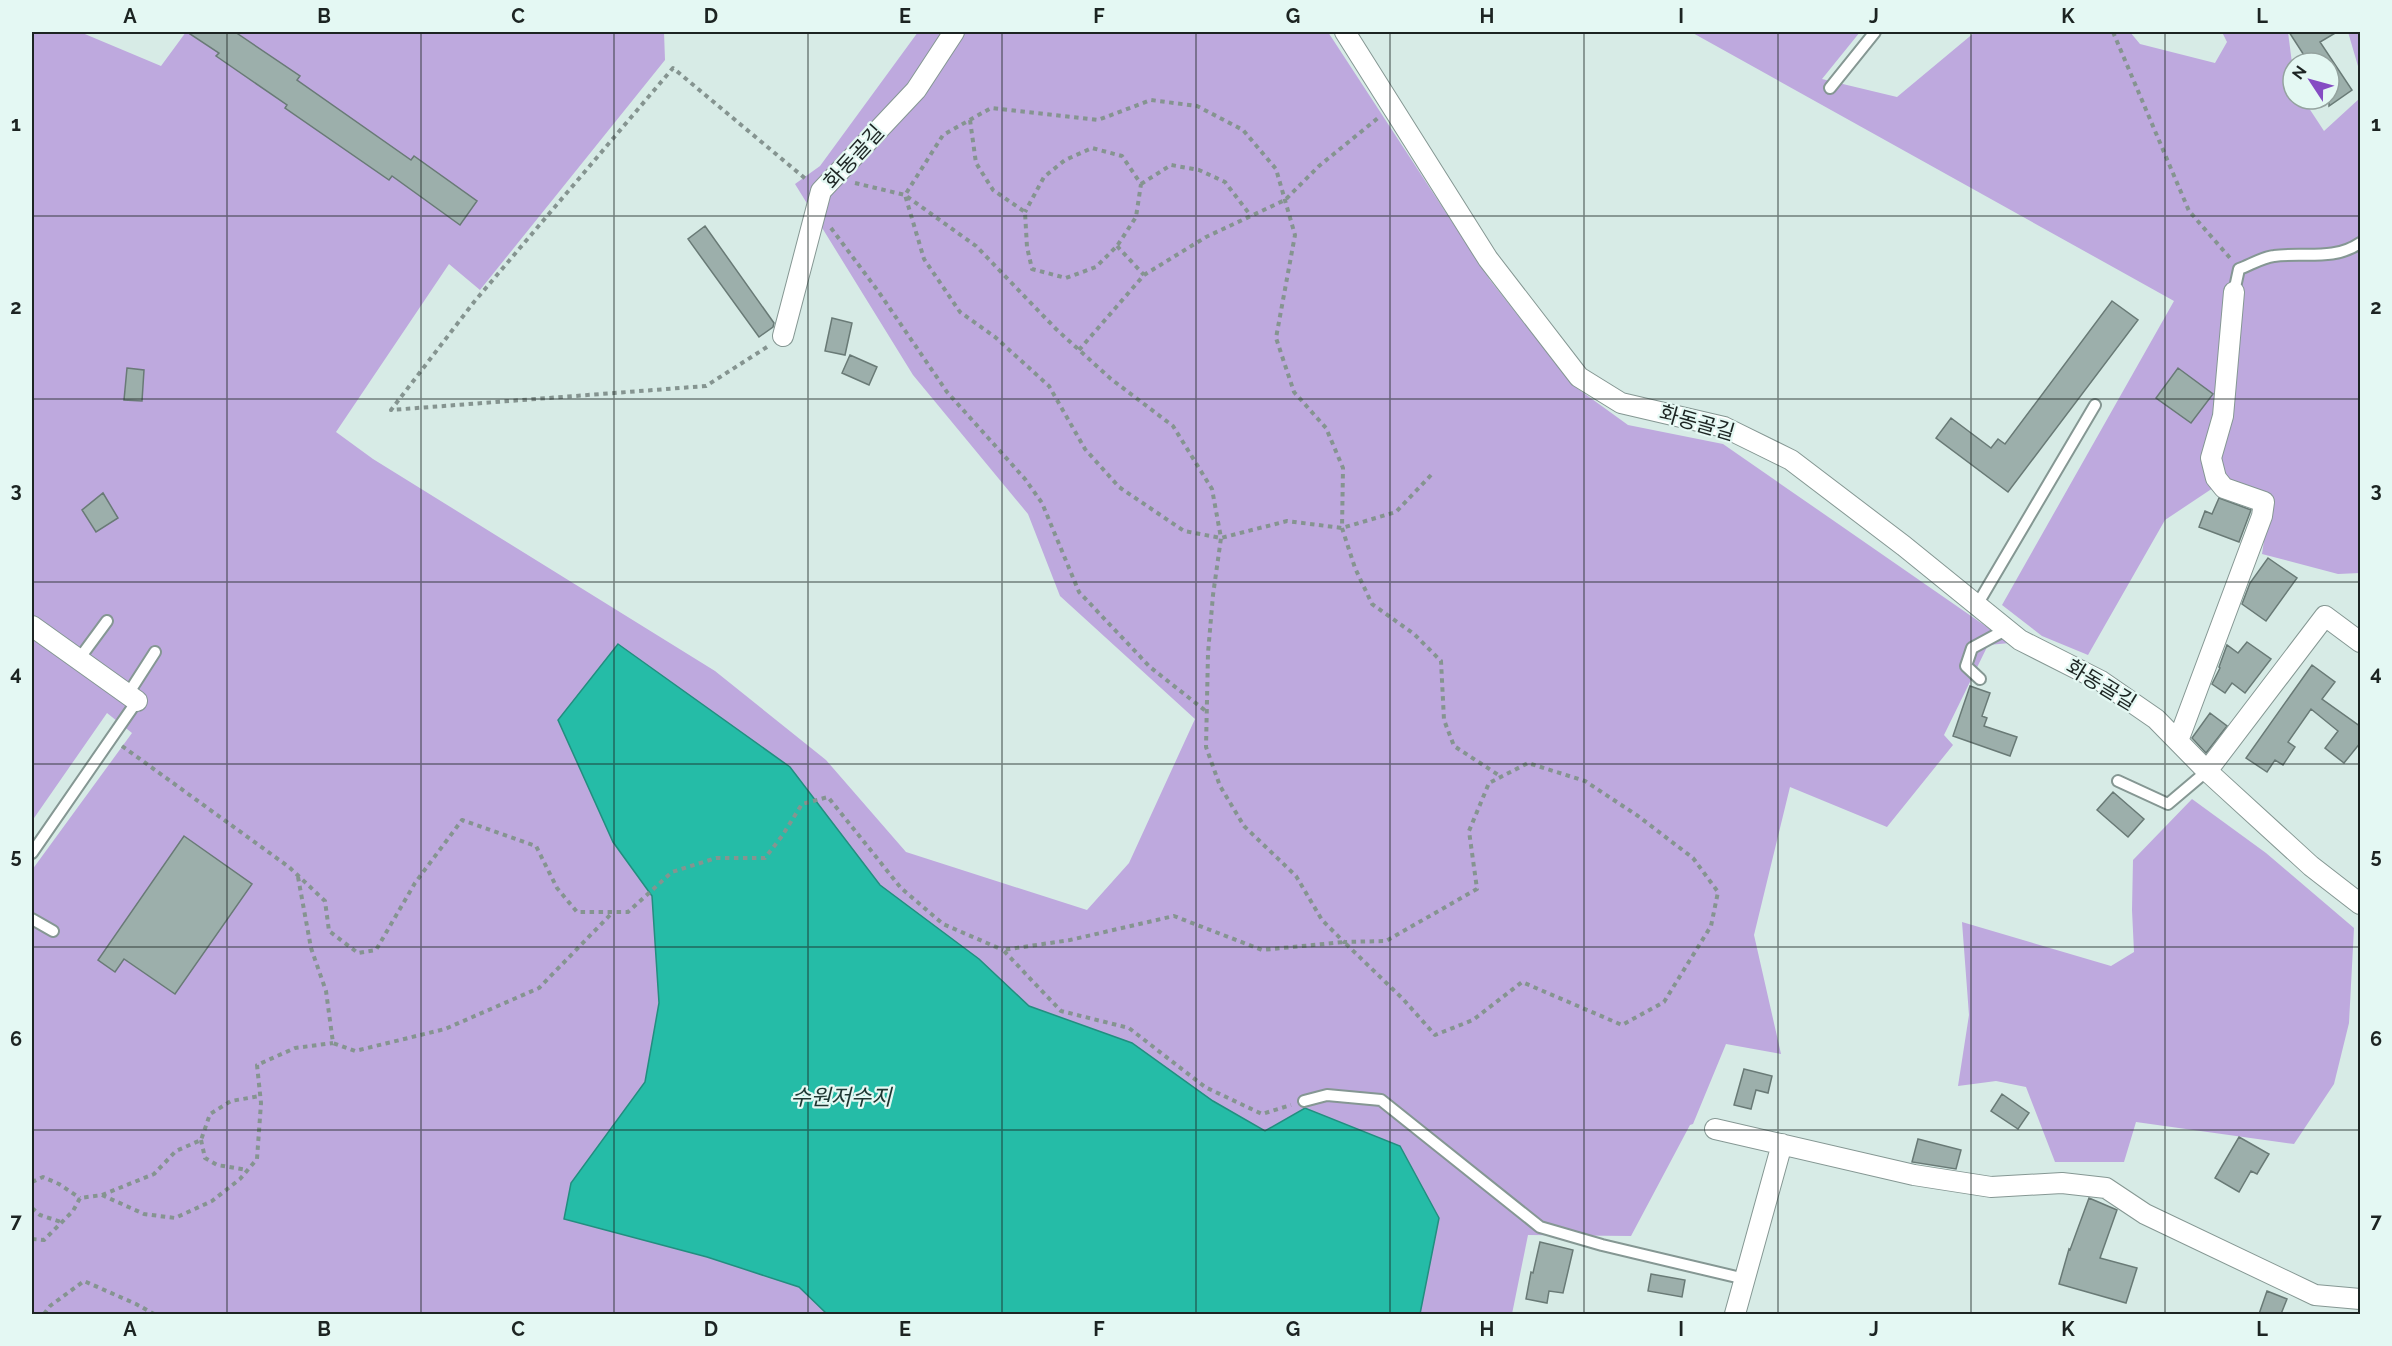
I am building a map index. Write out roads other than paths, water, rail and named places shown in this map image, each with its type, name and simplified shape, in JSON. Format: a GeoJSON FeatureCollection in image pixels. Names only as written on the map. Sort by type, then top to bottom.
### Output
{"type":"FeatureCollection","features":[{"type":"Feature","properties":{"kind":"street","name":"화동골길"},"geometry":{"type":"LineString","coordinates":[[783,336],[824,193],[916,90],[954,32]]}},
{"type":"Feature","properties":{"kind":"street","name":"화동골길"},"geometry":{"type":"LineString","coordinates":[[1345,32],[1488,260],[1579,378],[1621,403],[1724,427],[1791,460],[2020,640],[2101,681],[2156,719],[2207,771],[2311,866],[2361,904]]}},
{"type":"Feature","properties":{"kind":"street"},"geometry":{"type":"LineString","coordinates":[[2178,741],[2262,516],[2264,502],[2224,488],[2216,478],[2211,458],[2223,416],[2234,292]]}},
{"type":"Feature","properties":{"kind":"street"},"geometry":{"type":"LineString","coordinates":[[2207,771],[2325,616],[2361,642]]}},
{"type":"Feature","properties":{"kind":"street"},"geometry":{"type":"LineString","coordinates":[[32,626],[132,697]]}},
{"type":"Feature","properties":{"kind":"street"},"geometry":{"type":"LineString","coordinates":[[1715,1129],[1914,1176],[1991,1187],[2062,1184],[2106,1188],[2145,1214],[2315,1295],[2361,1299]]}},
{"type":"Feature","properties":{"kind":"street"},"geometry":{"type":"LineString","coordinates":[[1735,1314],[1782,1144]]}},
{"type":"Feature","properties":{"kind":"lane"},"geometry":{"type":"LineString","coordinates":[[1830,88],[1875,32]]}},
{"type":"Feature","properties":{"kind":"lane"},"geometry":{"type":"LineString","coordinates":[[2234,292],[2239,269],[2272,256],[2325,255],[2352,249],[2361,243]]}},
{"type":"Feature","properties":{"kind":"lane"},"geometry":{"type":"LineString","coordinates":[[1977,604],[2095,405]]}},
{"type":"Feature","properties":{"kind":"lane"},"geometry":{"type":"LineString","coordinates":[[79,659],[107,621]]}},
{"type":"Feature","properties":{"kind":"lane"},"geometry":{"type":"LineString","coordinates":[[1980,679],[1966,666],[1971,648],[2007,629]]}},
{"type":"Feature","properties":{"kind":"lane"},"geometry":{"type":"LineString","coordinates":[[32,853],[111,738],[155,652]]}},
{"type":"Feature","properties":{"kind":"lane"},"geometry":{"type":"LineString","coordinates":[[2118,781],[2168,804],[2207,771]]}},
{"type":"Feature","properties":{"kind":"lane"},"geometry":{"type":"LineString","coordinates":[[32,919],[52,931]]}},
{"type":"Feature","properties":{"kind":"lane"},"geometry":{"type":"LineString","coordinates":[[1304,1101],[1327,1095],[1381,1100],[1540,1227],[1602,1245],[1744,1279]]}},
{"type":"Feature","properties":{"kind":"water","name":"수원저수지"},"geometry":{"type":"Polygon","coordinates":[[[618,644],[790,767],[880,885],[979,959],[1029,1006],[1132,1043],[1213,1101],[1265,1131],[1305,1108],[1400,1146],[1439,1218],[1420,1314],[827,1314],[799,1287],[707,1257],[564,1219],[571,1183],[645,1082],[659,1003],[652,896],[613,842],[558,720],[618,644]]]}}]}
